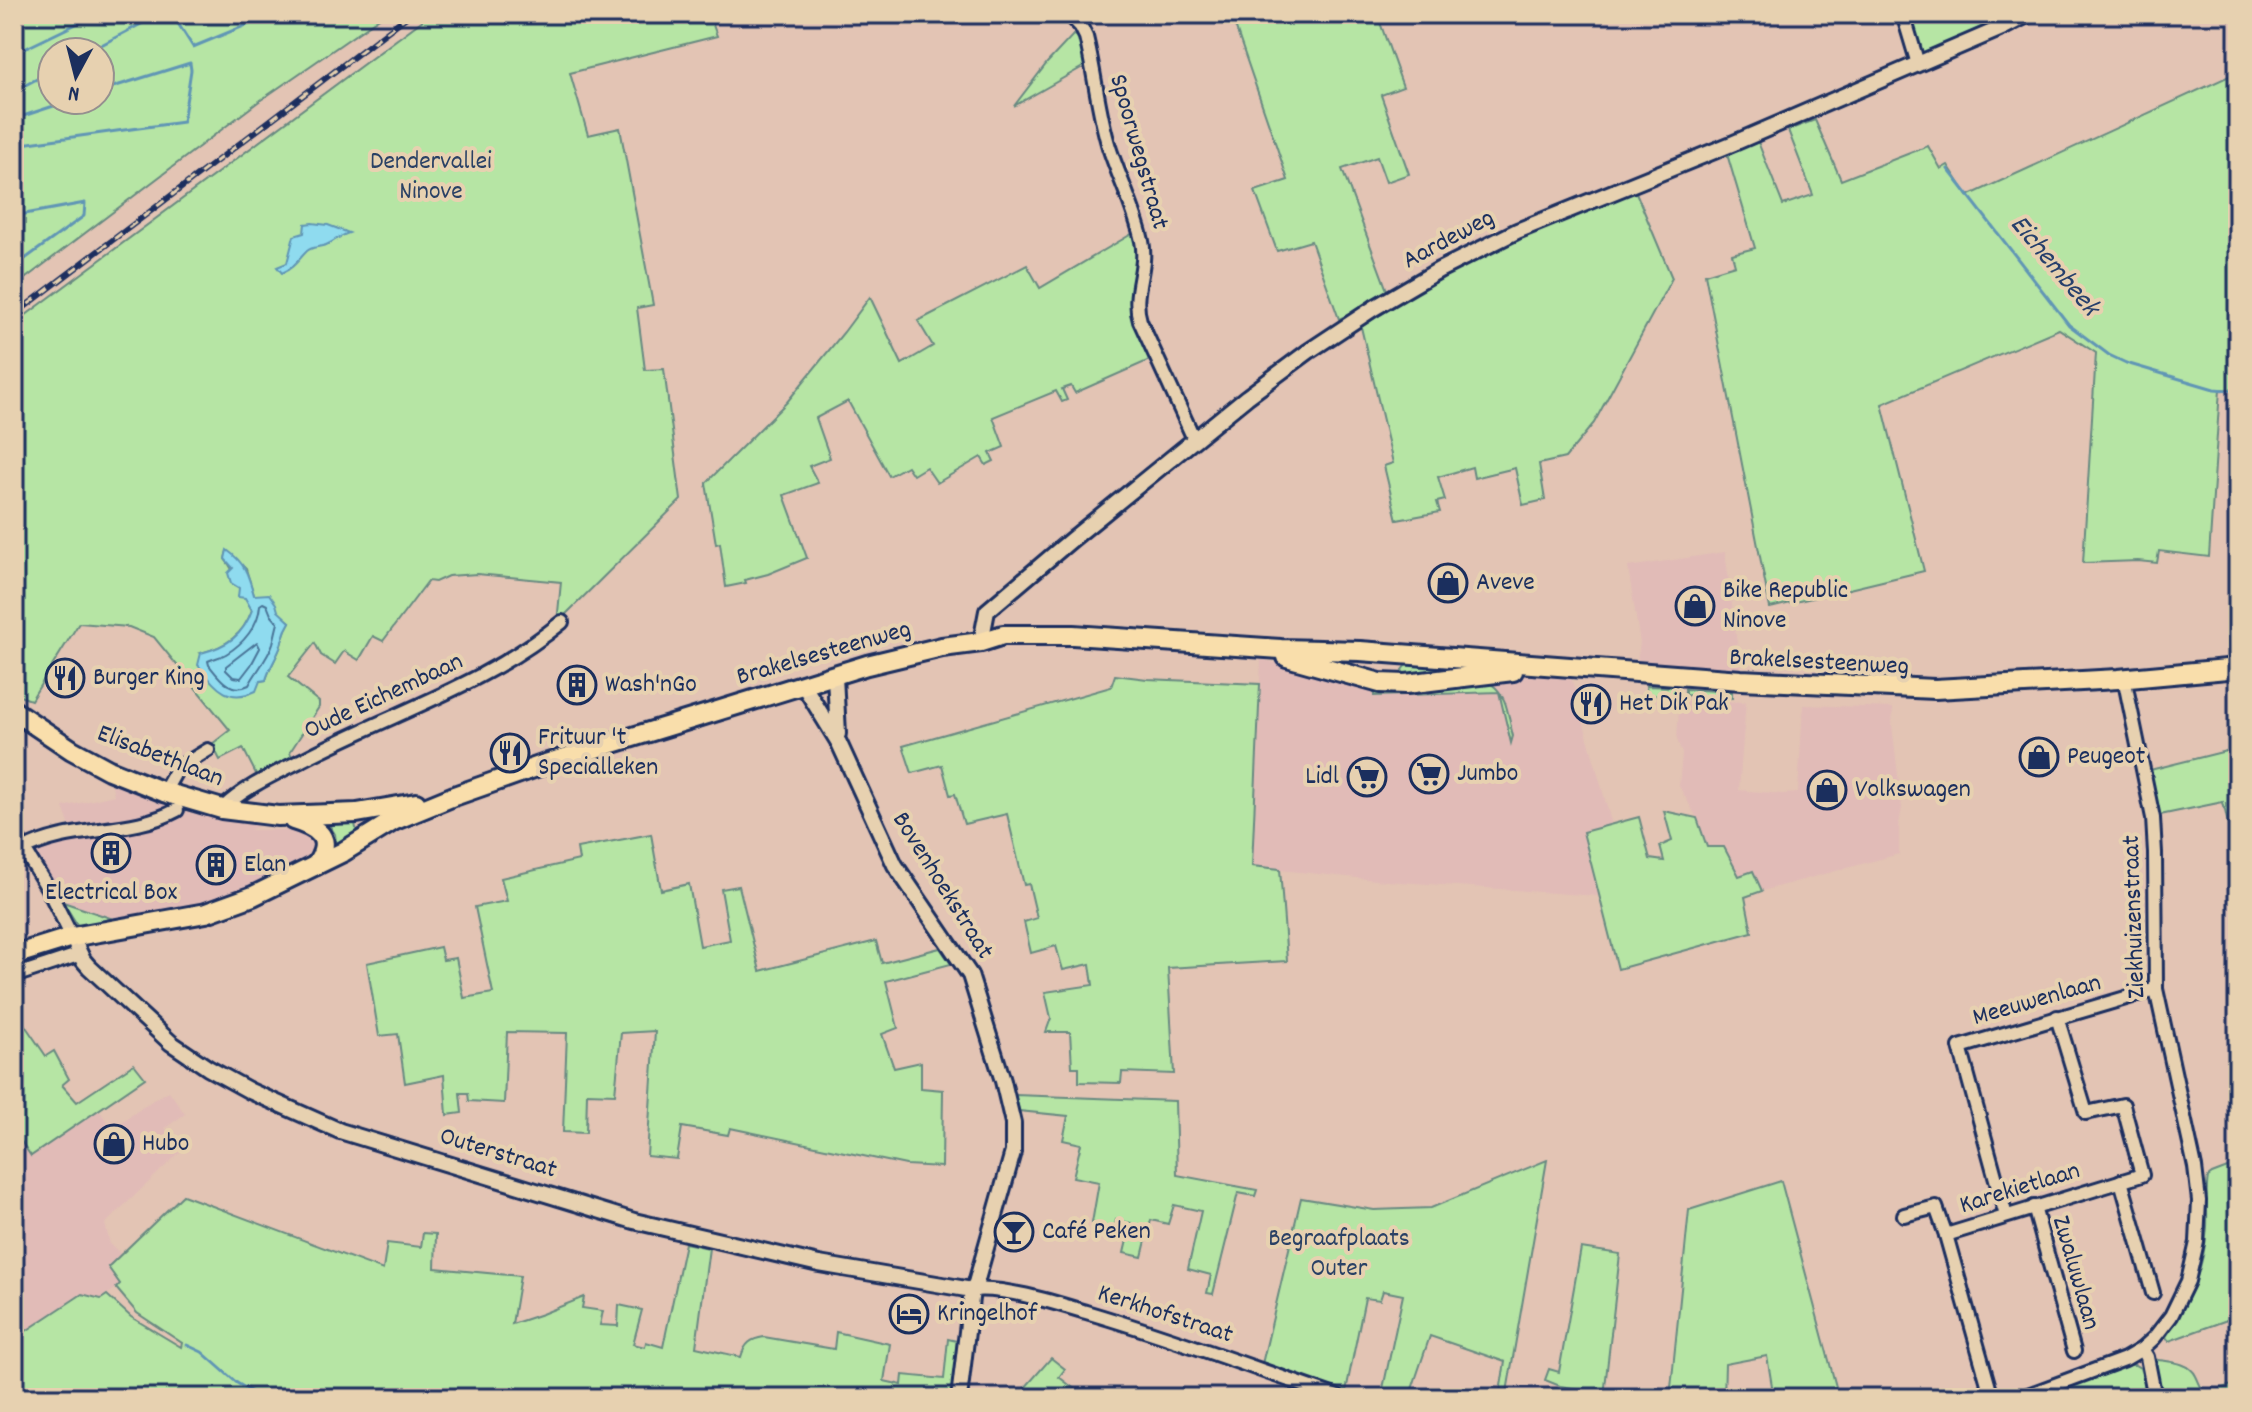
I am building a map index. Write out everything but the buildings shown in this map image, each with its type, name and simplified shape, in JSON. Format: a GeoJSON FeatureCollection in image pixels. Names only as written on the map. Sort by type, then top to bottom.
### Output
{"type":"FeatureCollection","features":[{"type":"Feature","properties":{"kind":"main road","name":"Brakelsesteenweg"},"geometry":{"type":"LineString","coordinates":[[14,955],[76,946],[206,913],[253,896],[343,852],[393,821],[545,764],[902,656],[1003,635],[1073,635],[1281,649],[1360,651],[1726,679],[1935,689],[2118,679],[2238,668]]}},
{"type":"Feature","properties":{"kind":"main road","name":"Brakelsesteenweg"},"geometry":{"type":"LineString","coordinates":[[981,642],[1115,642],[1251,652],[1295,658],[1380,683],[1535,670],[1882,694],[1999,694],[2126,687],[2238,676]]}},
{"type":"Feature","properties":{"kind":"main road"},"geometry":{"type":"LineString","coordinates":[[1357,678],[1368,672],[1371,665],[1368,656],[1360,651]]}},
{"type":"Feature","properties":{"kind":"main road"},"geometry":{"type":"LineString","coordinates":[[1398,683],[1393,679],[1391,669],[1403,655]]}},
{"type":"Feature","properties":{"kind":"main road","name":"Elisabethlaan"},"geometry":{"type":"LineString","coordinates":[[14,711],[23,724],[109,770],[164,792],[222,809],[278,816]]}},
{"type":"Feature","properties":{"kind":"main road","name":"Brakelsesteenweg"},"geometry":{"type":"LineString","coordinates":[[278,816],[357,813],[454,796]]}},
{"type":"Feature","properties":{"kind":"main road"},"geometry":{"type":"LineString","coordinates":[[278,816],[314,827],[320,833],[323,855],[316,865]]}},
{"type":"Feature","properties":{"kind":"street","name":"Spoorwegstraat"},"geometry":{"type":"LineString","coordinates":[[1069,14],[1086,37],[1108,142],[1142,242],[1143,263],[1136,303],[1140,321],[1194,439]]}},
{"type":"Feature","properties":{"kind":"street"},"geometry":{"type":"LineString","coordinates":[[1903,14],[1918,64]]}},
{"type":"Feature","properties":{"kind":"street","name":"Aardeweg"},"geometry":{"type":"LineString","coordinates":[[981,642],[987,611],[1194,439],[1309,351],[1361,316],[1439,270],[1517,231],[1734,143],[2029,14]]}},
{"type":"Feature","properties":{"kind":"street","name":"Oude Eichembaan"},"geometry":{"type":"LineString","coordinates":[[222,809],[245,790],[327,747],[473,681],[531,647],[562,622]]}},
{"type":"Feature","properties":{"kind":"street","name":"Bovenhoekstraat"},"geometry":{"type":"LineString","coordinates":[[835,676],[839,743]]}},
{"type":"Feature","properties":{"kind":"street","name":"Bovenhoekstraat"},"geometry":{"type":"LineString","coordinates":[[804,686],[839,743],[895,865],[970,975],[1013,1123],[1013,1152],[972,1290],[959,1398]]}},
{"type":"Feature","properties":{"kind":"street","name":"Ziekhuizenstraat"},"geometry":{"type":"LineString","coordinates":[[2020,1398],[2125,1359],[2142,1349],[2171,1316],[2188,1281],[2197,1242],[2199,1201],[2195,1167],[2156,989],[2153,818],[2126,687]]}},
{"type":"Feature","properties":{"kind":"street"},"geometry":{"type":"LineString","coordinates":[[164,792],[177,769],[208,750]]}},
{"type":"Feature","properties":{"kind":"street"},"geometry":{"type":"LineString","coordinates":[[23,850],[40,841],[141,824],[177,810]]}},
{"type":"Feature","properties":{"kind":"street"},"geometry":{"type":"LineString","coordinates":[[14,833],[47,887],[76,946],[14,976]]}},
{"type":"Feature","properties":{"kind":"street","name":"Outerstraat"},"geometry":{"type":"LineString","coordinates":[[76,946],[83,960],[103,982],[171,1043],[250,1091],[340,1131],[645,1224],[819,1264],[972,1290]]}},
{"type":"Feature","properties":{"kind":"street","name":"Meeuwenlaan"},"geometry":{"type":"LineString","coordinates":[[2006,1216],[1960,1047],[2156,989]]}},
{"type":"Feature","properties":{"kind":"street"},"geometry":{"type":"LineString","coordinates":[[2057,1017],[2086,1113],[2123,1105],[2142,1175],[2121,1181],[2153,1293]]}},
{"type":"Feature","properties":{"kind":"street","name":"Karekietlaan"},"geometry":{"type":"LineString","coordinates":[[1904,1215],[1936,1207],[1946,1235],[2121,1181]]}},
{"type":"Feature","properties":{"kind":"street","name":"Zwaluwlaan"},"geometry":{"type":"LineString","coordinates":[[2034,1207],[2074,1351]]}},
{"type":"Feature","properties":{"kind":"street"},"geometry":{"type":"LineString","coordinates":[[1946,1235],[1992,1398]]}},
{"type":"Feature","properties":{"kind":"street","name":"Kerkhofstraat"},"geometry":{"type":"LineString","coordinates":[[972,1290],[1058,1303],[1132,1325],[1341,1398]]}},
{"type":"Feature","properties":{"kind":"street"},"geometry":{"type":"LineString","coordinates":[[2142,1349],[2147,1357],[2155,1398]]}},
{"type":"Feature","properties":{"kind":"shaded area"},"geometry":{"type":"Polygon","coordinates":[[[1725,552],[1741,674],[1636,668],[1640,643],[1628,567],[1725,552]]]}},
{"type":"Feature","properties":{"kind":"shaded area"},"geometry":{"type":"Polygon","coordinates":[[[1261,659],[1380,694],[1487,685],[1506,677],[1534,673],[1571,677],[1612,825],[1583,833],[1598,896],[1386,881],[1252,867],[1261,659]]]}},
{"type":"Feature","properties":{"kind":"shaded area"},"geometry":{"type":"Polygon","coordinates":[[[1675,699],[1746,701],[1739,790],[1783,794],[1798,793],[1803,705],[1893,708],[1892,725],[1902,808],[1899,854],[1762,891],[1753,871],[1739,876],[1707,847],[1697,818],[1679,786],[1682,754],[1677,739],[1679,709],[1674,709],[1675,699]]]}},
{"type":"Feature","properties":{"kind":"shaded area"},"geometry":{"type":"Polygon","coordinates":[[[109,770],[278,816],[250,830],[302,830],[313,836],[317,847],[311,858],[227,895],[190,907],[116,920],[76,908],[63,902],[33,850],[73,835],[63,807],[114,795],[109,770]]]}},
{"type":"Feature","properties":{"kind":"shaded area"},"geometry":{"type":"Polygon","coordinates":[[[169,1091],[185,1114],[165,1128],[179,1153],[105,1224],[110,1244],[121,1254],[108,1267],[121,1285],[101,1299],[81,1294],[14,1339],[14,1131],[31,1156],[99,1110],[112,1129],[169,1091]]]}},
{"type":"Feature","properties":{"kind":"green space"},"geometry":{"type":"Polygon","coordinates":[[[14,14],[385,14],[258,102],[14,287],[14,14]]]}},
{"type":"Feature","properties":{"kind":"green space","name":"Dendervallei Ninove"},"geometry":{"type":"Polygon","coordinates":[[[431,14],[709,14],[717,36],[570,73],[588,135],[620,128],[653,305],[637,308],[645,370],[664,369],[681,500],[557,623],[561,582],[477,574],[448,576],[435,582],[428,581],[383,641],[373,636],[359,660],[344,651],[335,664],[321,655],[315,643],[288,677],[319,702],[319,707],[290,752],[292,757],[257,776],[243,748],[220,760],[212,744],[230,730],[154,637],[129,627],[79,623],[31,700],[14,694],[14,324],[431,14]],[[227,551],[225,559],[252,610],[239,633],[219,647],[201,653],[260,681],[266,680],[290,622],[254,595],[246,569],[227,551]]]}},
{"type":"Feature","properties":{"kind":"green space"},"geometry":{"type":"Polygon","coordinates":[[[1231,14],[1377,14],[1403,87],[1381,95],[1409,174],[1386,182],[1377,157],[1342,169],[1388,293],[1339,319],[1311,241],[1277,251],[1255,191],[1288,180],[1231,14]]]}},
{"type":"Feature","properties":{"kind":"green space"},"geometry":{"type":"Polygon","coordinates":[[[1908,14],[2009,14],[1923,55],[1919,53],[1908,14]]]}},
{"type":"Feature","properties":{"kind":"green space"},"geometry":{"type":"Polygon","coordinates":[[[1073,35],[1081,37],[1088,64],[1014,106],[1047,63],[1073,35]]]}},
{"type":"Feature","properties":{"kind":"green space"},"geometry":{"type":"Polygon","coordinates":[[[2238,72],[2238,390],[2220,389],[2209,557],[2159,551],[2157,563],[2083,563],[2096,353],[2059,329],[1882,404],[1924,571],[1770,608],[1705,274],[1735,265],[1732,254],[1755,248],[1727,154],[1758,142],[1783,205],[1813,195],[1788,130],[1815,120],[1841,180],[1928,146],[1941,169],[1948,165],[1968,196],[2238,72]]]}},
{"type":"Feature","properties":{"kind":"green space"},"geometry":{"type":"Polygon","coordinates":[[[1635,190],[1672,278],[1594,423],[1565,458],[1539,464],[1545,500],[1523,505],[1515,468],[1474,478],[1472,467],[1438,477],[1445,500],[1437,502],[1440,512],[1397,520],[1384,466],[1393,463],[1361,327],[1431,283],[1522,236],[1635,190]]]}},
{"type":"Feature","properties":{"kind":"green space"},"geometry":{"type":"Polygon","coordinates":[[[1135,232],[1140,259],[1131,303],[1152,359],[1075,393],[1071,386],[1062,389],[1067,400],[1062,402],[1056,391],[993,417],[1004,447],[990,453],[994,461],[986,465],[981,457],[937,483],[926,467],[913,475],[907,466],[889,476],[848,401],[816,418],[830,458],[809,466],[818,483],[784,495],[807,558],[745,580],[746,583],[726,587],[720,543],[716,544],[706,483],[787,402],[870,297],[902,364],[933,346],[918,321],[1027,265],[1040,288],[1135,232]]]}},
{"type":"Feature","properties":{"kind":"green space"},"geometry":{"type":"Polygon","coordinates":[[[1410,663],[1490,668],[1406,677],[1402,670],[1410,663]]]}},
{"type":"Feature","properties":{"kind":"green space"},"geometry":{"type":"Polygon","coordinates":[[[1115,675],[1260,684],[1252,866],[1280,869],[1287,961],[1168,968],[1174,1074],[1122,1072],[1121,1083],[1079,1082],[1079,1067],[1072,1067],[1070,1032],[1046,1032],[1051,1018],[1045,992],[1093,985],[1090,964],[1063,970],[1056,946],[1031,953],[1024,922],[1037,918],[1029,884],[1024,885],[1007,814],[964,824],[955,794],[950,795],[942,765],[912,773],[903,746],[1111,687],[1115,675]]]}},
{"type":"Feature","properties":{"kind":"green space"},"geometry":{"type":"Polygon","coordinates":[[[1491,684],[1497,689],[1501,694],[1506,707],[1513,736],[1511,743],[1499,692],[1374,696],[1374,693],[1393,694],[1491,684]]]}},
{"type":"Feature","properties":{"kind":"green space"},"geometry":{"type":"Polygon","coordinates":[[[1646,686],[1675,687],[1675,697],[1647,695],[1646,686]]]}},
{"type":"Feature","properties":{"kind":"green space"},"geometry":{"type":"Polygon","coordinates":[[[1685,689],[1732,692],[1732,698],[1685,695],[1685,689]]]}},
{"type":"Feature","properties":{"kind":"green space"},"geometry":{"type":"Polygon","coordinates":[[[2238,748],[2238,853],[2235,854],[2235,831],[2230,832],[2223,802],[2160,815],[2150,770],[2238,748]]]}},
{"type":"Feature","properties":{"kind":"green space"},"geometry":{"type":"Polygon","coordinates":[[[1664,811],[1697,818],[1707,847],[1724,847],[1739,876],[1753,871],[1762,891],[1745,897],[1752,932],[1618,969],[1583,832],[1639,817],[1650,859],[1664,861],[1660,846],[1672,841],[1664,811]]]}},
{"type":"Feature","properties":{"kind":"green space"},"geometry":{"type":"Polygon","coordinates":[[[354,818],[358,839],[337,850],[335,834],[328,823],[354,818]]]}},
{"type":"Feature","properties":{"kind":"green space"},"geometry":{"type":"Polygon","coordinates":[[[651,834],[661,890],[689,884],[700,946],[730,940],[721,889],[739,886],[760,971],[876,941],[882,963],[940,948],[951,964],[886,981],[898,1028],[882,1034],[894,1068],[921,1062],[921,1088],[943,1090],[942,1167],[906,1165],[730,1128],[728,1135],[682,1127],[677,1159],[647,1156],[655,1031],[621,1033],[615,1094],[587,1093],[586,1133],[563,1132],[567,1033],[507,1032],[504,1103],[469,1101],[468,1093],[460,1093],[462,1113],[447,1115],[444,1075],[405,1083],[398,1034],[379,1036],[367,963],[440,947],[443,960],[456,958],[464,998],[493,993],[475,907],[507,901],[501,878],[579,860],[577,848],[651,834]]]}},
{"type":"Feature","properties":{"kind":"green space"},"geometry":{"type":"Polygon","coordinates":[[[63,902],[116,920],[78,926],[63,902]]]}},
{"type":"Feature","properties":{"kind":"green space"},"geometry":{"type":"Polygon","coordinates":[[[22,1021],[46,1056],[54,1051],[69,1079],[62,1085],[77,1102],[134,1064],[145,1078],[31,1156],[14,1131],[14,1026],[22,1021]]]}},
{"type":"Feature","properties":{"kind":"green space"},"geometry":{"type":"Polygon","coordinates":[[[1015,1095],[1175,1101],[1177,1175],[1257,1190],[1255,1196],[1238,1193],[1213,1294],[1207,1293],[1211,1275],[1188,1269],[1201,1211],[1174,1205],[1168,1224],[1151,1220],[1142,1257],[1124,1253],[1131,1223],[1116,1220],[1114,1229],[1092,1223],[1099,1182],[1073,1177],[1081,1144],[1063,1140],[1068,1116],[1019,1111],[1015,1095]]]}},
{"type":"Feature","properties":{"kind":"green space","name":"Begraafplaats Outer"},"geometry":{"type":"Polygon","coordinates":[[[1547,1160],[1506,1398],[1499,1398],[1505,1362],[1430,1336],[1409,1398],[1381,1398],[1403,1295],[1383,1291],[1380,1300],[1365,1298],[1345,1396],[1262,1364],[1301,1198],[1374,1210],[1431,1208],[1547,1160]]]}},
{"type":"Feature","properties":{"kind":"green space"},"geometry":{"type":"Polygon","coordinates":[[[2238,1164],[2238,1316],[2169,1341],[2166,1337],[2188,1297],[2203,1258],[2208,1177],[2238,1164]]]}},
{"type":"Feature","properties":{"kind":"green space"},"geometry":{"type":"Polygon","coordinates":[[[1781,1181],[1839,1398],[1774,1398],[1767,1356],[1725,1364],[1724,1398],[1670,1398],[1689,1210],[1781,1181]]]}},
{"type":"Feature","properties":{"kind":"green space"},"geometry":{"type":"Polygon","coordinates":[[[183,1195],[383,1270],[387,1243],[421,1247],[423,1233],[436,1234],[435,1268],[520,1276],[512,1324],[584,1297],[582,1308],[603,1311],[600,1325],[618,1326],[619,1305],[642,1310],[633,1344],[645,1347],[646,1342],[663,1347],[685,1243],[709,1248],[696,1347],[741,1357],[749,1342],[764,1337],[834,1349],[836,1332],[890,1344],[884,1381],[902,1385],[903,1375],[944,1379],[948,1339],[957,1341],[953,1398],[774,1398],[764,1391],[752,1392],[747,1398],[14,1398],[14,1339],[82,1294],[101,1299],[107,1295],[131,1317],[181,1347],[182,1343],[137,1313],[116,1288],[120,1284],[108,1267],[183,1195]]]}},
{"type":"Feature","properties":{"kind":"green space"},"geometry":{"type":"Polygon","coordinates":[[[1581,1248],[1620,1254],[1604,1396],[1579,1393],[1579,1389],[1545,1380],[1549,1369],[1559,1372],[1581,1248]]]}},
{"type":"Feature","properties":{"kind":"green space"},"geometry":{"type":"Polygon","coordinates":[[[1051,1358],[1065,1369],[1059,1377],[1076,1390],[1068,1398],[1016,1398],[1051,1358]]]}},
{"type":"Feature","properties":{"kind":"green space"},"geometry":{"type":"Polygon","coordinates":[[[2153,1359],[2188,1367],[2206,1393],[2238,1383],[2238,1398],[2159,1398],[2153,1359]]]}},
{"type":"Feature","properties":{"kind":"green space"},"geometry":{"type":"Polygon","coordinates":[[[2126,1365],[2140,1368],[2149,1398],[2040,1398],[2126,1365]]]}},
{"type":"Feature","properties":{"kind":"water"},"geometry":{"type":"Polygon","coordinates":[[[305,224],[349,233],[326,245],[309,249],[282,273],[277,267],[287,263],[294,236],[304,233],[305,224]]]}},
{"type":"Feature","properties":{"kind":"water"},"geometry":{"type":"Polygon","coordinates":[[[227,550],[245,570],[254,595],[269,594],[278,611],[290,622],[266,680],[260,681],[256,691],[237,696],[222,691],[198,665],[201,653],[219,647],[239,633],[252,610],[245,598],[238,597],[239,588],[231,583],[228,573],[233,568],[225,559],[227,550]]]}},
{"type":"Feature","properties":{"kind":"waterway"},"geometry":{"type":"LineString","coordinates":[[14,54],[97,14]]}},
{"type":"Feature","properties":{"kind":"waterway"},"geometry":{"type":"LineString","coordinates":[[116,37],[160,14]]}},
{"type":"Feature","properties":{"kind":"waterway"},"geometry":{"type":"LineString","coordinates":[[172,14],[193,47],[273,14]]}},
{"type":"Feature","properties":{"kind":"waterway"},"geometry":{"type":"LineString","coordinates":[[14,145],[183,122],[190,63],[116,86]]}},
{"type":"Feature","properties":{"kind":"waterway"},"geometry":{"type":"LineString","coordinates":[[14,91],[36,79]]}},
{"type":"Feature","properties":{"kind":"waterway"},"geometry":{"type":"LineString","coordinates":[[14,119],[36,112]]}},
{"type":"Feature","properties":{"kind":"waterway","name":"Eichembeek"},"geometry":{"type":"LineString","coordinates":[[1948,169],[2069,325],[2109,355],[2126,363],[2214,389],[2238,391]]}},
{"type":"Feature","properties":{"kind":"waterway"},"geometry":{"type":"LineString","coordinates":[[14,216],[85,203],[84,216],[14,267]]}},
{"type":"Feature","properties":{"kind":"waterway"},"geometry":{"type":"LineString","coordinates":[[187,1345],[202,1352],[237,1383],[262,1398]]}},
{"type":"Feature","properties":{"kind":"railway"},"geometry":{"type":"LineString","coordinates":[[14,315],[410,14]]}},
{"type":"Feature","properties":{"kind":"place","name":"Aveve"},"geometry":{"type":"Point","coordinates":[1448,583]}},
{"type":"Feature","properties":{"kind":"place","name":"Bike Republic Ninove"},"geometry":{"type":"Point","coordinates":[1695,606]}},
{"type":"Feature","properties":{"kind":"place","name":"Burger King"},"geometry":{"type":"Point","coordinates":[65,678]}},
{"type":"Feature","properties":{"kind":"place","name":"Wash'nGo"},"geometry":{"type":"Point","coordinates":[577,685]}},
{"type":"Feature","properties":{"kind":"place","name":"Het Dik Pak"},"geometry":{"type":"Point","coordinates":[1591,704]}},
{"type":"Feature","properties":{"kind":"place","name":"Frituur 't Specialleken"},"geometry":{"type":"Point","coordinates":[510,753]}},
{"type":"Feature","properties":{"kind":"place","name":"Peugeot"},"geometry":{"type":"Point","coordinates":[2039,757]}},
{"type":"Feature","properties":{"kind":"place","name":"Jumbo"},"geometry":{"type":"Point","coordinates":[1429,774]}},
{"type":"Feature","properties":{"kind":"place","name":"Lidl"},"geometry":{"type":"Point","coordinates":[1367,777]}},
{"type":"Feature","properties":{"kind":"place","name":"Volkswagen"},"geometry":{"type":"Point","coordinates":[1827,790]}},
{"type":"Feature","properties":{"kind":"place","name":"Electrical Box"},"geometry":{"type":"Point","coordinates":[111,853]}},
{"type":"Feature","properties":{"kind":"place","name":"Elan"},"geometry":{"type":"Point","coordinates":[216,865]}},
{"type":"Feature","properties":{"kind":"place","name":"Hubo"},"geometry":{"type":"Point","coordinates":[114,1144]}},
{"type":"Feature","properties":{"kind":"place","name":"Café Peken"},"geometry":{"type":"Point","coordinates":[1014,1232]}},
{"type":"Feature","properties":{"kind":"place","name":"Kringelhof"},"geometry":{"type":"Point","coordinates":[909,1314]}}]}
